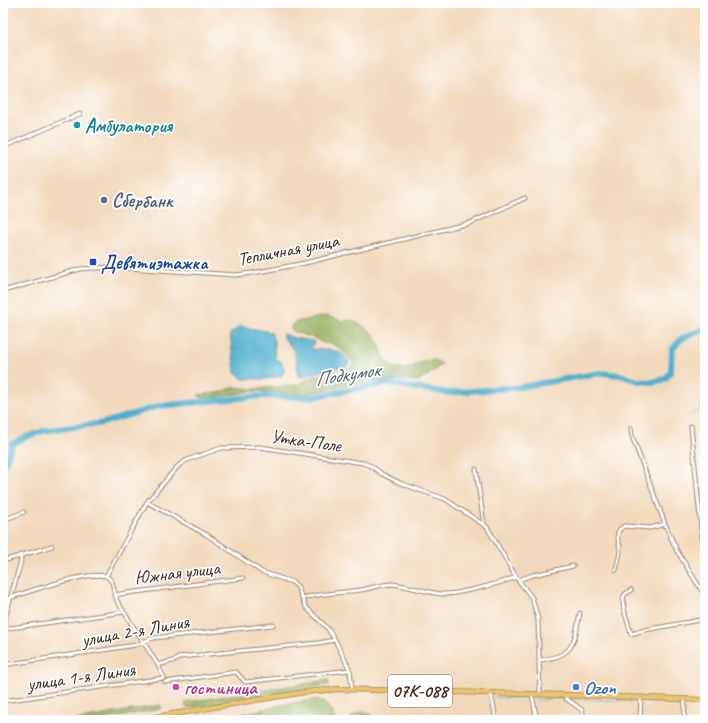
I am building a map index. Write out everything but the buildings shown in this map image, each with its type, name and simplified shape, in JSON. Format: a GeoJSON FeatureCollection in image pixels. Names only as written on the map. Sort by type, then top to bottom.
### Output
{"type":"FeatureCollection","features":[{"type":"Feature","properties":{"kind":"main road","name":"07К-088"},"geometry":{"type":"LineString","coordinates":[[137,720],[305,692],[338,689],[705,700]]}},
{"type":"Feature","properties":{"kind":"street"},"geometry":{"type":"LineString","coordinates":[[3,147],[80,114]]}},
{"type":"Feature","properties":{"kind":"street","name":"Тепличная улица"},"geometry":{"type":"LineString","coordinates":[[3,291],[80,269],[113,266],[236,275],[253,273],[305,263],[470,223],[525,198]]}},
{"type":"Feature","properties":{"kind":"street"},"geometry":{"type":"LineString","coordinates":[[690,426],[704,543],[705,568]]}},
{"type":"Feature","properties":{"kind":"street"},"geometry":{"type":"LineString","coordinates":[[631,428],[632,436],[665,524],[677,551],[705,596]]}},
{"type":"Feature","properties":{"kind":"street","name":"Утка-Поле"},"geometry":{"type":"LineString","coordinates":[[106,576],[147,502],[179,465],[187,460],[221,448],[260,448],[363,463],[400,482],[445,499],[487,527],[517,578],[532,598],[538,619],[540,694]]}},
{"type":"Feature","properties":{"kind":"street"},"geometry":{"type":"LineString","coordinates":[[476,469],[484,525]]}},
{"type":"Feature","properties":{"kind":"street"},"geometry":{"type":"LineString","coordinates":[[147,502],[208,535],[262,572],[292,582],[297,586],[306,607],[328,628],[350,670],[352,689]]}},
{"type":"Feature","properties":{"kind":"street"},"geometry":{"type":"LineString","coordinates":[[3,520],[24,512]]}},
{"type":"Feature","properties":{"kind":"street"},"geometry":{"type":"LineString","coordinates":[[616,570],[620,555],[620,547],[617,540],[619,530],[624,526],[650,528],[665,524]]}},
{"type":"Feature","properties":{"kind":"street"},"geometry":{"type":"LineString","coordinates":[[3,561],[52,546]]}},
{"type":"Feature","properties":{"kind":"street"},"geometry":{"type":"LineString","coordinates":[[3,624],[21,561],[20,555]]}},
{"type":"Feature","properties":{"kind":"street"},"geometry":{"type":"LineString","coordinates":[[302,598],[393,584],[443,594],[454,593],[572,566]]}},
{"type":"Feature","properties":{"kind":"street"},"geometry":{"type":"LineString","coordinates":[[3,600],[76,579],[90,576],[106,576],[112,582],[115,596],[158,665],[164,680]]}},
{"type":"Feature","properties":{"kind":"street","name":"Южная улица"},"geometry":{"type":"LineString","coordinates":[[115,596],[120,594],[243,578]]}},
{"type":"Feature","properties":{"kind":"street"},"geometry":{"type":"LineString","coordinates":[[631,590],[625,595],[623,607],[631,634],[705,619]]}},
{"type":"Feature","properties":{"kind":"street"},"geometry":{"type":"LineString","coordinates":[[3,629],[124,612]]}},
{"type":"Feature","properties":{"kind":"street"},"geometry":{"type":"LineString","coordinates":[[540,660],[559,657],[567,652],[572,645],[580,613]]}},
{"type":"Feature","properties":{"kind":"street","name":"улица 2-я Линия"},"geometry":{"type":"LineString","coordinates":[[3,665],[136,645],[153,638],[273,625]]}},
{"type":"Feature","properties":{"kind":"street"},"geometry":{"type":"LineString","coordinates":[[158,665],[176,660],[180,657],[310,644],[334,640]]}},
{"type":"Feature","properties":{"kind":"street","name":"улица 1-я Линия"},"geometry":{"type":"LineString","coordinates":[[3,701],[236,672],[245,682],[350,670]]}},
{"type":"Feature","properties":{"kind":"street"},"geometry":{"type":"LineString","coordinates":[[490,693],[496,720]]}},
{"type":"Feature","properties":{"kind":"street"},"geometry":{"type":"LineString","coordinates":[[532,695],[537,720]]}},
{"type":"Feature","properties":{"kind":"street"},"geometry":{"type":"LineString","coordinates":[[566,695],[566,699],[582,710],[585,720]]}},
{"type":"Feature","properties":{"kind":"street"},"geometry":{"type":"LineString","coordinates":[[640,720],[641,697]]}},
{"type":"Feature","properties":{"kind":"street"},"geometry":{"type":"LineString","coordinates":[[684,720],[685,699]]}},
{"type":"Feature","properties":{"kind":"green space"},"geometry":{"type":"Polygon","coordinates":[[[325,316],[342,321],[351,320],[370,331],[374,335],[387,361],[393,367],[400,369],[406,368],[430,360],[436,360],[442,364],[430,374],[417,381],[371,380],[306,394],[256,391],[203,398],[198,395],[222,392],[235,387],[254,389],[296,385],[310,378],[326,374],[342,373],[348,370],[353,363],[341,349],[333,344],[323,343],[291,329],[292,325],[296,322],[325,316]]]}},
{"type":"Feature","properties":{"kind":"green space"},"geometry":{"type":"Polygon","coordinates":[[[328,680],[328,685],[188,708],[185,704],[188,702],[328,680]]]}},
{"type":"Feature","properties":{"kind":"green space"},"geometry":{"type":"Polygon","coordinates":[[[317,699],[328,707],[335,720],[273,720],[271,714],[264,712],[257,715],[256,717],[259,720],[216,720],[281,705],[317,699]]]}},
{"type":"Feature","properties":{"kind":"green space"},"geometry":{"type":"Polygon","coordinates":[[[160,705],[162,707],[161,709],[101,720],[75,720],[160,705]]]}},
{"type":"Feature","properties":{"kind":"green space"},"geometry":{"type":"Polygon","coordinates":[[[364,711],[372,715],[373,720],[349,720],[353,715],[364,711]]]}},
{"type":"Feature","properties":{"kind":"water"},"geometry":{"type":"Polygon","coordinates":[[[240,326],[271,332],[274,341],[275,359],[281,361],[285,370],[281,376],[264,379],[243,379],[235,373],[230,334],[240,326]]]}},
{"type":"Feature","properties":{"kind":"water"},"geometry":{"type":"Polygon","coordinates":[[[284,334],[294,338],[313,341],[314,343],[311,347],[312,349],[333,350],[342,354],[349,362],[348,365],[345,368],[326,370],[301,377],[299,376],[294,351],[282,335],[284,334]]]}},
{"type":"Feature","properties":{"kind":"waterway","name":"Подкумок"},"geometry":{"type":"LineString","coordinates":[[3,465],[12,444],[26,437],[43,431],[103,423],[159,406],[260,396],[312,397],[386,383],[448,393],[520,387],[600,373],[620,375],[638,381],[653,382],[665,379],[671,371],[672,350],[681,339],[705,328]]}},
{"type":"Feature","properties":{"kind":"waterway"},"geometry":{"type":"LineString","coordinates":[[689,415],[699,411],[705,400]]}},
{"type":"Feature","properties":{"kind":"waterway"},"geometry":{"type":"LineString","coordinates":[[495,697],[531,698]]}},
{"type":"Feature","properties":{"kind":"waterway"},"geometry":{"type":"LineString","coordinates":[[535,698],[542,701],[551,698],[562,698]]}},
{"type":"Feature","properties":{"kind":"waterway"},"geometry":{"type":"LineString","coordinates":[[569,699],[637,701]]}},
{"type":"Feature","properties":{"kind":"waterway"},"geometry":{"type":"LineString","coordinates":[[643,702],[661,702]]}},
{"type":"Feature","properties":{"kind":"waterway"},"geometry":{"type":"LineString","coordinates":[[674,702],[681,703]]}},
{"type":"Feature","properties":{"kind":"waterway"},"geometry":{"type":"LineString","coordinates":[[687,703],[705,704]]}},
{"type":"Feature","properties":{"kind":"place","name":"Амбулатория"},"geometry":{"type":"Point","coordinates":[77,125]}},
{"type":"Feature","properties":{"kind":"place","name":"Сбербанк"},"geometry":{"type":"Point","coordinates":[104,200]}},
{"type":"Feature","properties":{"kind":"place","name":"Девятиэтажка"},"geometry":{"type":"Point","coordinates":[93,262]}},
{"type":"Feature","properties":{"kind":"place","name":"гостиница"},"geometry":{"type":"Point","coordinates":[176,687]}},
{"type":"Feature","properties":{"kind":"place","name":"Ozon"},"geometry":{"type":"Point","coordinates":[576,687]}}]}
